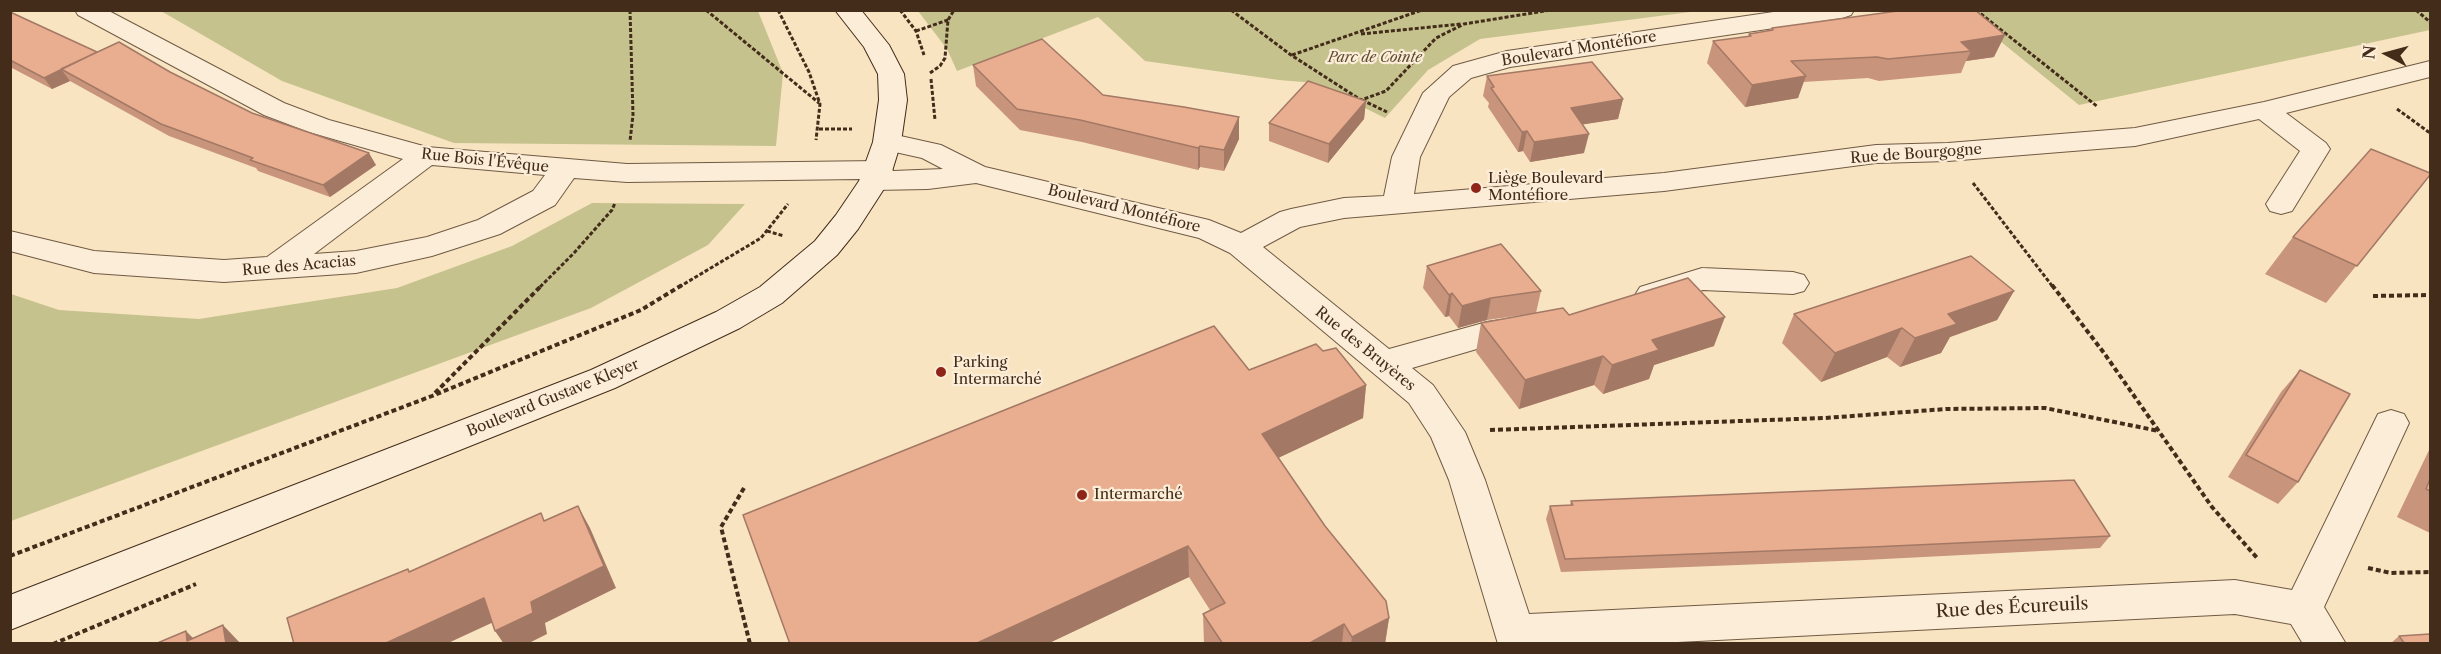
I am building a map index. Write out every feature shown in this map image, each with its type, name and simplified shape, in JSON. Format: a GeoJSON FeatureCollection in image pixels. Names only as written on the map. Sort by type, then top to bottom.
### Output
{"type":"FeatureCollection","features":[{"type":"Feature","properties":{"kind":"street","name":"Rue Bois l'Évêque"},"geometry":{"type":"LineString","coordinates":[[87,10],[274,109],[319,126],[426,156],[565,169],[692,173],[805,172],[880,165]]}},
{"type":"Feature","properties":{"kind":"street","name":"Boulevard Gustave Kleyer"},"geometry":{"type":"LineString","coordinates":[[10,613],[603,379],[679,344],[771,295],[826,248],[854,213],[880,165],[893,100],[891,74],[876,45],[847,10]]}},
{"type":"Feature","properties":{"kind":"street","name":"Boulevard Montéfiore"},"geometry":{"type":"LineString","coordinates":[[1397,204],[1406,157],[1433,101],[1437,93],[1462,72],[1507,59],[1842,10]]}},
{"type":"Feature","properties":{"kind":"street","name":"Rue de Bourgogne"},"geometry":{"type":"LineString","coordinates":[[1397,204],[1664,182],[1876,154],[1948,152],[2135,137],[2264,110],[2430,69]]}},
{"type":"Feature","properties":{"kind":"street"},"geometry":{"type":"LineString","coordinates":[[2264,110],[2316,149],[2281,204]]}},
{"type":"Feature","properties":{"kind":"street","name":"Boulevard Montéfiore"},"geometry":{"type":"LineString","coordinates":[[880,165],[932,151],[976,174],[1200,228],[1241,246]]}},
{"type":"Feature","properties":{"kind":"street"},"geometry":{"type":"LineString","coordinates":[[272,269],[426,156]]}},
{"type":"Feature","properties":{"kind":"street"},"geometry":{"type":"LineString","coordinates":[[880,165],[928,180],[976,174]]}},
{"type":"Feature","properties":{"kind":"street","name":"Rue des Acacias"},"geometry":{"type":"LineString","coordinates":[[10,240],[94,262],[158,268],[224,271],[356,262],[432,246],[489,227],[544,198],[565,169]]}},
{"type":"Feature","properties":{"kind":"street"},"geometry":{"type":"LineString","coordinates":[[1241,246],[1291,219],[1344,208],[1397,204]]}},
{"type":"Feature","properties":{"kind":"street","name":"Rue des Bruyères"},"geometry":{"type":"LineString","coordinates":[[1241,246],[1421,394],[1447,432],[1467,480],[1517,638]]}},
{"type":"Feature","properties":{"kind":"street"},"geometry":{"type":"LineString","coordinates":[[1626,302],[1702,279],[1793,283]]}},
{"type":"Feature","properties":{"kind":"street"},"geometry":{"type":"LineString","coordinates":[[1385,363],[1487,334],[1549,325]]}},
{"type":"Feature","properties":{"kind":"street"},"geometry":{"type":"LineString","coordinates":[[2326,644],[2302,609],[2391,423]]}},
{"type":"Feature","properties":{"kind":"street","name":"Rue des Écureuils"},"geometry":{"type":"LineString","coordinates":[[1517,638],[2235,597],[2302,609]]}},
{"type":"Feature","properties":{"kind":"path"},"geometry":{"type":"LineString","coordinates":[[706,10],[820,104]]}},
{"type":"Feature","properties":{"kind":"path"},"geometry":{"type":"LineString","coordinates":[[10,556],[432,396],[641,310],[761,238],[786,209],[805,172],[819,129],[820,104],[809,72],[778,10]]}},
{"type":"Feature","properties":{"kind":"path"},"geometry":{"type":"LineString","coordinates":[[900,10],[916,31],[948,20]]}},
{"type":"Feature","properties":{"kind":"path"},"geometry":{"type":"LineString","coordinates":[[930,73],[940,66],[945,58],[948,20],[954,10]]}},
{"type":"Feature","properties":{"kind":"path"},"geometry":{"type":"LineString","coordinates":[[1231,10],[1291,55],[1361,100],[1386,92],[1436,38],[1464,24]]}},
{"type":"Feature","properties":{"kind":"path"},"geometry":{"type":"LineString","coordinates":[[1291,55],[1422,10]]}},
{"type":"Feature","properties":{"kind":"path"},"geometry":{"type":"LineString","coordinates":[[1356,34],[1464,24],[1551,10]]}},
{"type":"Feature","properties":{"kind":"path"},"geometry":{"type":"LineString","coordinates":[[1976,10],[2096,106]]}},
{"type":"Feature","properties":{"kind":"path"},"geometry":{"type":"LineString","coordinates":[[2416,10],[2430,22]]}},
{"type":"Feature","properties":{"kind":"path"},"geometry":{"type":"LineString","coordinates":[[2425,18],[2430,17]]}},
{"type":"Feature","properties":{"kind":"path"},"geometry":{"type":"LineString","coordinates":[[1948,152],[2104,353],[2212,507],[2302,609]]}},
{"type":"Feature","properties":{"kind":"path"},"geometry":{"type":"LineString","coordinates":[[2373,296],[2430,295]]}},
{"type":"Feature","properties":{"kind":"path"},"geometry":{"type":"LineString","coordinates":[[1447,432],[1825,418],[1946,409],[2034,408],[2045,408],[2158,431]]}},
{"type":"Feature","properties":{"kind":"path"},"geometry":{"type":"LineString","coordinates":[[744,488],[721,527],[750,644]]}},
{"type":"Feature","properties":{"kind":"path"},"geometry":{"type":"LineString","coordinates":[[2327,559],[2391,573],[2430,572]]}},
{"type":"Feature","properties":{"kind":"green space"},"geometry":{"type":"Polygon","coordinates":[[[2430,10],[2430,30],[2079,105],[1963,11],[2430,10]]]}},
{"type":"Feature","properties":{"kind":"green space"},"geometry":{"type":"Polygon","coordinates":[[[161,11],[758,11],[783,73],[776,146],[454,143],[282,81],[161,11]]]}},
{"type":"Feature","properties":{"kind":"green space","name":"Parc de Cointe"},"geometry":{"type":"Polygon","coordinates":[[[918,11],[1698,11],[1480,39],[1428,70],[1385,118],[1315,83],[1145,61],[1098,17],[957,71],[947,49],[918,11]]]}},
{"type":"Feature","properties":{"kind":"green space"},"geometry":{"type":"Polygon","coordinates":[[[592,203],[745,204],[708,245],[591,308],[11,521],[11,294],[59,310],[199,319],[397,288],[512,246],[592,203]]]}},
{"type":"Feature","properties":{"kind":"building"},"geometry":{"type":"Polygon","coordinates":[[[1905,10],[1975,10],[2005,35],[1961,42],[1971,51],[1888,59],[1877,57],[1791,61],[1806,76],[1752,85],[1713,41],[1751,36],[1749,34],[1773,30],[1772,28],[1905,10]]]}},
{"type":"Feature","properties":{"kind":"building"},"geometry":{"type":"Polygon","coordinates":[[[10,12],[97,52],[44,78],[10,60],[10,12]]]}},
{"type":"Feature","properties":{"kind":"building"},"geometry":{"type":"Polygon","coordinates":[[[1042,39],[1103,95],[1239,117],[1224,150],[1200,146],[1198,148],[1080,120],[1017,109],[973,65],[1042,39]]]}},
{"type":"Feature","properties":{"kind":"building"},"geometry":{"type":"Polygon","coordinates":[[[119,42],[170,72],[252,113],[369,153],[323,185],[250,160],[253,158],[161,124],[61,69],[119,42]]]}},
{"type":"Feature","properties":{"kind":"building"},"geometry":{"type":"Polygon","coordinates":[[[1592,62],[1623,99],[1571,108],[1589,134],[1534,142],[1527,131],[1522,132],[1491,88],[1494,87],[1487,76],[1592,62]]]}},
{"type":"Feature","properties":{"kind":"building"},"geometry":{"type":"Polygon","coordinates":[[[1308,81],[1366,101],[1329,144],[1269,123],[1308,81]]]}},
{"type":"Feature","properties":{"kind":"building"},"geometry":{"type":"Polygon","coordinates":[[[2371,149],[2430,173],[2430,175],[2357,266],[2293,237],[2371,149]]]}},
{"type":"Feature","properties":{"kind":"building"},"geometry":{"type":"Polygon","coordinates":[[[1501,244],[1541,291],[1491,298],[1462,306],[1452,293],[1449,295],[1427,266],[1501,244]]]}},
{"type":"Feature","properties":{"kind":"building"},"geometry":{"type":"Polygon","coordinates":[[[1971,256],[2014,291],[1948,314],[1957,324],[1915,338],[1902,328],[1835,353],[1794,314],[1971,256]]]}},
{"type":"Feature","properties":{"kind":"building"},"geometry":{"type":"Polygon","coordinates":[[[1688,278],[1725,317],[1652,340],[1659,350],[1612,365],[1603,356],[1525,380],[1481,323],[1563,308],[1569,315],[1688,278]]]}},
{"type":"Feature","properties":{"kind":"building","name":"Intermarché"},"geometry":{"type":"Polygon","coordinates":[[[1214,326],[1249,370],[1316,344],[1323,351],[1336,348],[1366,385],[1262,434],[1325,526],[1386,601],[1389,618],[1352,637],[1344,624],[1308,644],[1223,644],[1203,614],[1225,603],[1188,546],[975,644],[790,644],[743,515],[1214,326]]]}},
{"type":"Feature","properties":{"kind":"building"},"geometry":{"type":"Polygon","coordinates":[[[2300,370],[2350,394],[2298,482],[2246,455],[2300,370]]]}},
{"type":"Feature","properties":{"kind":"building"},"geometry":{"type":"Polygon","coordinates":[[[2430,479],[2430,491],[2426,489],[2430,479]]]}},
{"type":"Feature","properties":{"kind":"building"},"geometry":{"type":"Polygon","coordinates":[[[2074,480],[2110,536],[1565,559],[1550,506],[1573,505],[1571,501],[2074,480]]]}},
{"type":"Feature","properties":{"kind":"building"},"geometry":{"type":"Polygon","coordinates":[[[578,506],[604,566],[531,602],[533,613],[495,631],[484,598],[384,644],[294,644],[287,618],[408,569],[409,572],[541,513],[544,521],[578,506]]]}},
{"type":"Feature","properties":{"kind":"building"},"geometry":{"type":"Polygon","coordinates":[[[223,625],[226,644],[155,644],[186,631],[187,641],[223,625]]]}},
{"type":"Feature","properties":{"kind":"building"},"geometry":{"type":"Polygon","coordinates":[[[2430,634],[2430,644],[2405,644],[2399,636],[2430,634]]]}},
{"type":"Feature","properties":{"kind":"place","name":"Liège Boulevard Montéfiore"},"geometry":{"type":"Point","coordinates":[1476,188]}},
{"type":"Feature","properties":{"kind":"place","name":"Parking Intermarché"},"geometry":{"type":"Point","coordinates":[941,372]}},
{"type":"Feature","properties":{"kind":"place","name":"Intermarché"},"geometry":{"type":"Point","coordinates":[1082,495]}}]}
